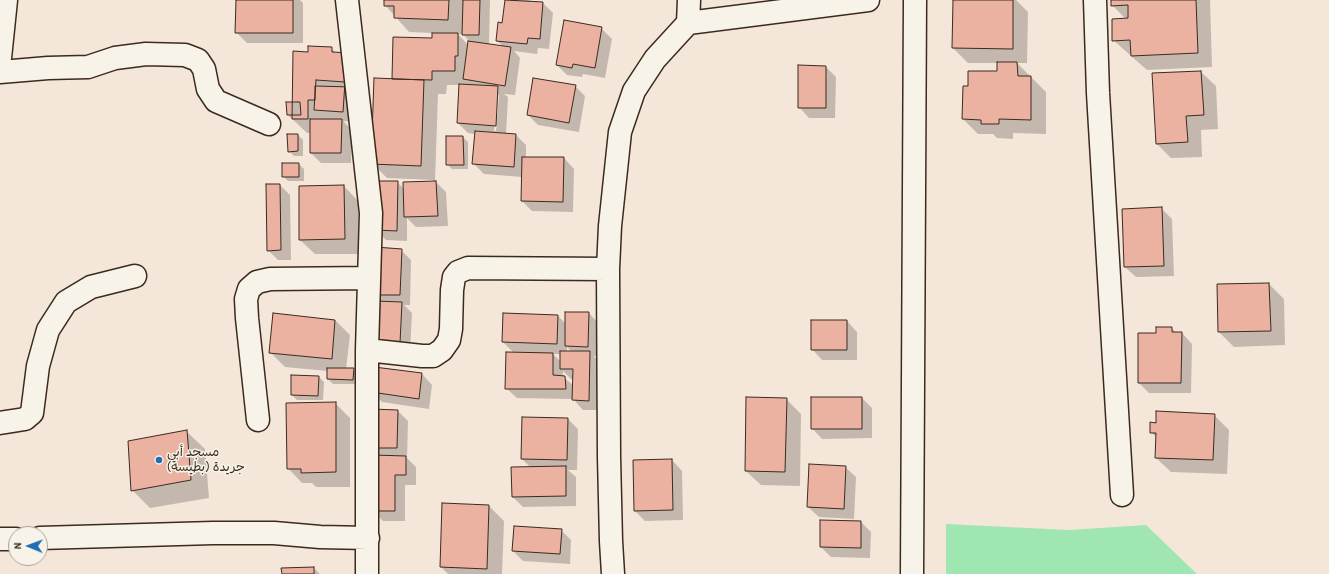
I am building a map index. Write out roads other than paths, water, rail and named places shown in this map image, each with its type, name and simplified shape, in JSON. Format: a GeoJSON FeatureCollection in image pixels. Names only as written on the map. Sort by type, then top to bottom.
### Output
{"type":"FeatureCollection","features":[{"type":"Feature","properties":{"kind":"street"},"geometry":{"type":"LineString","coordinates":[[0,58],[6,0]]}},
{"type":"Feature","properties":{"kind":"street"},"geometry":{"type":"LineString","coordinates":[[347,0],[371,213],[367,350],[367,574]]}},
{"type":"Feature","properties":{"kind":"street"},"geometry":{"type":"LineString","coordinates":[[613,574],[609,464],[608,269],[610,226],[620,132],[634,90],[655,59],[688,23],[689,0]]}},
{"type":"Feature","properties":{"kind":"street"},"geometry":{"type":"LineString","coordinates":[[688,23],[868,0]]}},
{"type":"Feature","properties":{"kind":"street"},"geometry":{"type":"LineString","coordinates":[[912,574],[914,0]]}},
{"type":"Feature","properties":{"kind":"street"},"geometry":{"type":"LineString","coordinates":[[1095,0],[1099,101],[1122,495]]}},
{"type":"Feature","properties":{"kind":"street"},"geometry":{"type":"LineString","coordinates":[[0,72],[48,68],[88,67],[115,58],[146,54],[185,55],[198,60],[204,69],[208,89],[216,101],[269,124]]}},
{"type":"Feature","properties":{"kind":"street"},"geometry":{"type":"LineString","coordinates":[[367,350],[422,356],[433,356],[442,350],[449,340],[451,329],[452,290],[454,277],[458,272],[468,268],[608,269]]}},
{"type":"Feature","properties":{"kind":"street"},"geometry":{"type":"LineString","coordinates":[[0,423],[26,419],[32,414],[38,366],[48,330],[66,302],[91,287],[135,276]]}},
{"type":"Feature","properties":{"kind":"street"},"geometry":{"type":"LineString","coordinates":[[258,420],[247,318],[246,299],[249,290],[257,282],[270,279],[369,278]]}},
{"type":"Feature","properties":{"kind":"street"},"geometry":{"type":"LineString","coordinates":[[48,538],[213,533],[274,533],[320,537],[368,538]]}},
{"type":"Feature","properties":{"kind":"place","name":"مسجد أبي جريدة (بطيسة)"},"geometry":{"type":"Point","coordinates":[159,460]}}]}
